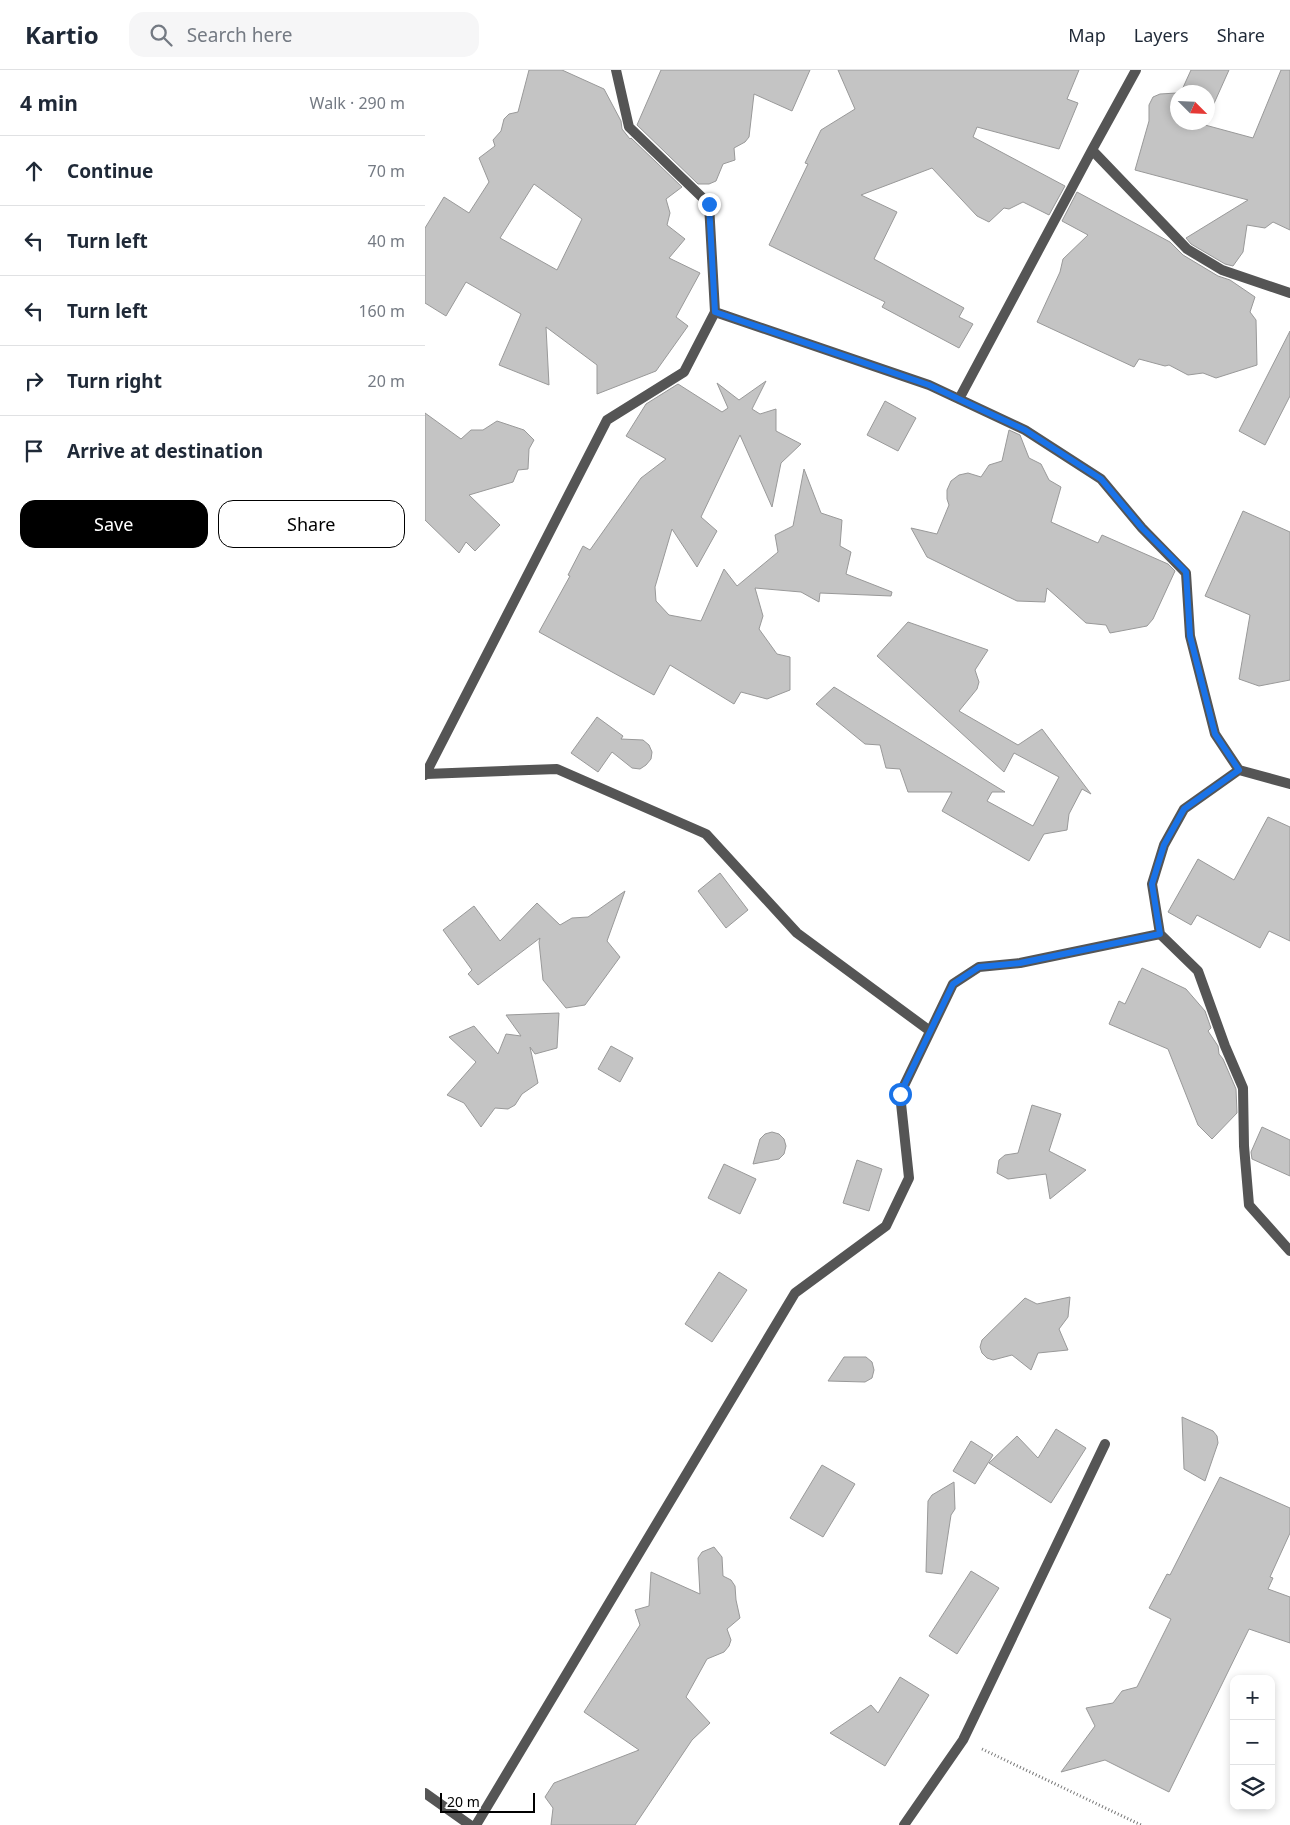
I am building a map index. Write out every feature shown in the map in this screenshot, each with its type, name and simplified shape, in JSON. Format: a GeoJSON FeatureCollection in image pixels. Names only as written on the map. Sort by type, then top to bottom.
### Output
{"type":"FeatureCollection","features":[{"type":"Feature","properties":{"kind":"street"},"geometry":{"type":"LineString","coordinates":[[616,70],[629,127],[709,204],[715,312],[684,372],[607,420],[426,774],[557,769],[706,834],[797,933],[930,1031]]}},
{"type":"Feature","properties":{"kind":"street"},"geometry":{"type":"LineString","coordinates":[[959,399],[1091,150],[1136,70]]}},
{"type":"Feature","properties":{"kind":"street"},"geometry":{"type":"LineString","coordinates":[[1091,150],[1187,249],[1222,270],[1290,293]]}},
{"type":"Feature","properties":{"kind":"street"},"geometry":{"type":"LineString","coordinates":[[715,312],[929,385],[1025,430],[1101,479],[1142,528],[1186,572],[1190,636],[1215,734],[1239,770],[1290,784]]}},
{"type":"Feature","properties":{"kind":"street"},"geometry":{"type":"LineString","coordinates":[[1239,770],[1184,809],[1164,845],[1152,884],[1160,934],[1198,972],[1225,1046],[1243,1088],[1244,1146],[1249,1205],[1290,1252]]}},
{"type":"Feature","properties":{"kind":"street"},"geometry":{"type":"LineString","coordinates":[[476,1825],[795,1293],[886,1226],[909,1178],[900,1094],[953,984],[979,967],[1020,963],[1160,934]]}},
{"type":"Feature","properties":{"kind":"street"},"geometry":{"type":"LineString","coordinates":[[904,1825],[963,1740],[1105,1444]]}},
{"type":"Feature","properties":{"kind":"street"},"geometry":{"type":"LineString","coordinates":[[425,1793],[470,1825]]}},
{"type":"Feature","properties":{"kind":"path"},"geometry":{"type":"LineString","coordinates":[[963,1740],[1141,1825]]}},
{"type":"Feature","properties":{"kind":"building"},"geometry":{"type":"Polygon","coordinates":[[[529,70],[562,70],[604,89],[621,121],[622,129],[630,139],[682,187],[666,199],[670,213],[667,225],[685,239],[669,258],[700,273],[676,317],[688,326],[656,371],[597,394],[597,365],[546,327],[549,385],[499,365],[521,314],[466,282],[446,316],[425,303],[425,228],[444,197],[469,213],[489,182],[479,158],[495,146],[493,140],[501,131],[504,119],[509,114],[518,112],[529,70]],[[534,184],[500,238],[557,270],[582,219],[534,184]]]}},
{"type":"Feature","properties":{"kind":"building"},"geometry":{"type":"Polygon","coordinates":[[[661,70],[810,70],[792,111],[754,94],[749,137],[745,142],[734,148],[735,160],[723,164],[716,181],[709,184],[698,184],[637,125],[661,70]]]}},
{"type":"Feature","properties":{"kind":"building"},"geometry":{"type":"Polygon","coordinates":[[[838,70],[1079,70],[1067,99],[1078,103],[1059,149],[977,127],[973,137],[1065,186],[1049,215],[1023,202],[1009,209],[1004,208],[989,222],[977,216],[932,168],[861,195],[897,212],[874,259],[964,308],[959,317],[973,324],[959,348],[882,307],[885,302],[769,245],[808,164],[805,163],[821,130],[855,109],[838,70]]]}},
{"type":"Feature","properties":{"kind":"building"},"geometry":{"type":"Polygon","coordinates":[[[1191,70],[1229,70],[1215,101],[1215,85],[1184,85],[1191,70]]]}},
{"type":"Feature","properties":{"kind":"building"},"geometry":{"type":"Polygon","coordinates":[[[1281,70],[1290,70],[1290,230],[1273,222],[1265,228],[1247,225],[1243,252],[1233,266],[1225,264],[1191,244],[1186,238],[1248,200],[1135,170],[1149,121],[1149,105],[1153,97],[1160,94],[1170,93],[1170,130],[1215,130],[1215,128],[1253,138],[1281,70]]]}},
{"type":"Feature","properties":{"kind":"building"},"geometry":{"type":"Polygon","coordinates":[[[1077,192],[1170,242],[1183,255],[1218,276],[1230,280],[1255,297],[1250,312],[1256,320],[1257,365],[1216,378],[1203,373],[1188,375],[1169,365],[1165,366],[1139,359],[1134,367],[1037,322],[1060,272],[1063,259],[1088,235],[1062,221],[1077,192]]]}},
{"type":"Feature","properties":{"kind":"building"},"geometry":{"type":"Polygon","coordinates":[[[1290,331],[1290,396],[1265,445],[1239,431],[1290,331]]]}},
{"type":"Feature","properties":{"kind":"building"},"geometry":{"type":"Polygon","coordinates":[[[766,381],[752,409],[760,414],[776,409],[776,431],[801,444],[781,463],[772,507],[740,435],[701,517],[717,531],[697,567],[672,529],[655,587],[656,601],[669,615],[701,621],[724,569],[737,586],[778,552],[775,535],[793,526],[804,469],[821,513],[842,520],[840,546],[851,552],[846,574],[892,592],[891,596],[820,593],[819,602],[801,592],[755,588],[763,616],[759,629],[777,654],[790,657],[790,690],[767,699],[741,692],[734,704],[670,665],[654,695],[539,632],[570,576],[568,575],[583,546],[590,550],[641,478],[666,459],[626,436],[646,404],[678,384],[722,412],[728,408],[717,383],[739,400],[766,381]]]}},
{"type":"Feature","properties":{"kind":"building"},"geometry":{"type":"Polygon","coordinates":[[[885,401],[916,418],[898,451],[867,435],[885,401]]]}},
{"type":"Feature","properties":{"kind":"building"},"geometry":{"type":"Polygon","coordinates":[[[425,413],[461,439],[471,430],[483,430],[497,421],[524,430],[534,440],[529,449],[528,469],[518,470],[513,482],[469,495],[500,525],[475,551],[466,542],[459,553],[425,520],[425,413]]]}},
{"type":"Feature","properties":{"kind":"building"},"geometry":{"type":"Polygon","coordinates":[[[1009,430],[1020,435],[1029,458],[1041,464],[1049,480],[1061,487],[1051,522],[1098,543],[1102,535],[1168,564],[1175,571],[1153,619],[1147,626],[1110,633],[1106,625],[1086,623],[1047,588],[1045,602],[1017,601],[927,557],[911,528],[937,534],[949,505],[947,490],[951,481],[959,475],[968,473],[981,477],[989,465],[1002,461],[1009,430]]]}},
{"type":"Feature","properties":{"kind":"building"},"geometry":{"type":"Polygon","coordinates":[[[1243,511],[1290,532],[1290,680],[1259,686],[1239,679],[1250,615],[1205,596],[1243,511]]]}},
{"type":"Feature","properties":{"kind":"building"},"geometry":{"type":"Polygon","coordinates":[[[908,622],[988,650],[975,670],[979,682],[977,689],[959,711],[1018,745],[1042,729],[1091,794],[1082,789],[1069,814],[1067,830],[1044,834],[1029,861],[942,811],[952,792],[908,792],[900,769],[886,768],[880,745],[865,744],[816,704],[834,687],[1005,792],[992,792],[987,801],[1033,826],[1059,777],[1014,753],[1004,772],[877,656],[908,622]]]}},
{"type":"Feature","properties":{"kind":"building"},"geometry":{"type":"Polygon","coordinates":[[[597,717],[623,736],[621,739],[643,740],[649,745],[652,752],[651,759],[646,765],[640,769],[632,768],[612,752],[598,772],[571,753],[597,717]]]}},
{"type":"Feature","properties":{"kind":"building"},"geometry":{"type":"Polygon","coordinates":[[[1268,817],[1290,827],[1290,941],[1269,931],[1260,948],[1197,915],[1191,925],[1168,912],[1198,859],[1234,880],[1268,817]]]}},
{"type":"Feature","properties":{"kind":"building"},"geometry":{"type":"Polygon","coordinates":[[[720,873],[748,910],[726,928],[698,891],[720,873]]]}},
{"type":"Feature","properties":{"kind":"building"},"geometry":{"type":"Polygon","coordinates":[[[625,891],[607,941],[620,957],[585,1005],[566,1008],[543,980],[540,938],[478,985],[468,974],[472,970],[443,930],[474,906],[500,941],[537,903],[560,925],[572,918],[588,917],[625,891]]]}},
{"type":"Feature","properties":{"kind":"building"},"geometry":{"type":"Polygon","coordinates":[[[1142,968],[1186,989],[1205,1011],[1211,1028],[1208,1031],[1218,1046],[1219,1054],[1236,1089],[1237,1113],[1212,1139],[1198,1125],[1168,1049],[1109,1024],[1119,1001],[1125,1004],[1142,968]]]}},
{"type":"Feature","properties":{"kind":"building"},"geometry":{"type":"Polygon","coordinates":[[[559,1013],[557,1048],[535,1054],[530,1047],[538,1083],[522,1094],[515,1105],[508,1109],[495,1108],[481,1127],[464,1103],[447,1095],[476,1062],[449,1037],[474,1026],[498,1054],[506,1034],[521,1036],[506,1015],[559,1013]]]}},
{"type":"Feature","properties":{"kind":"building"},"geometry":{"type":"Polygon","coordinates":[[[611,1046],[633,1058],[620,1082],[598,1069],[611,1046]]]}},
{"type":"Feature","properties":{"kind":"building"},"geometry":{"type":"Polygon","coordinates":[[[1032,1105],[1061,1114],[1049,1151],[1086,1170],[1050,1199],[1046,1174],[1008,1179],[997,1173],[999,1160],[1005,1155],[1018,1153],[1032,1105]]]}},
{"type":"Feature","properties":{"kind":"building"},"geometry":{"type":"Polygon","coordinates":[[[1262,1127],[1290,1140],[1290,1176],[1252,1159],[1251,1152],[1262,1127]]]}},
{"type":"Feature","properties":{"kind":"building"},"geometry":{"type":"Polygon","coordinates":[[[772,1132],[779,1134],[784,1139],[786,1146],[784,1154],[779,1159],[753,1164],[760,1139],[765,1134],[772,1132]]]}},
{"type":"Feature","properties":{"kind":"building"},"geometry":{"type":"Polygon","coordinates":[[[857,1160],[882,1169],[869,1211],[843,1203],[857,1160]]]}},
{"type":"Feature","properties":{"kind":"building"},"geometry":{"type":"Polygon","coordinates":[[[724,1164],[756,1179],[740,1214],[708,1198],[724,1164]]]}},
{"type":"Feature","properties":{"kind":"building"},"geometry":{"type":"Polygon","coordinates":[[[719,1272],[747,1290],[712,1342],[685,1324],[719,1272]]]}},
{"type":"Feature","properties":{"kind":"building"},"geometry":{"type":"Polygon","coordinates":[[[1070,1297],[1068,1317],[1059,1329],[1068,1350],[1038,1353],[1031,1370],[1012,1355],[993,1360],[987,1358],[982,1353],[980,1347],[982,1340],[1025,1298],[1037,1304],[1070,1297]]]}},
{"type":"Feature","properties":{"kind":"building"},"geometry":{"type":"Polygon","coordinates":[[[844,1357],[866,1357],[872,1362],[874,1370],[872,1378],[865,1382],[828,1381],[844,1357]]]}},
{"type":"Feature","properties":{"kind":"building"},"geometry":{"type":"Polygon","coordinates":[[[1182,1417],[1213,1431],[1217,1436],[1218,1443],[1205,1481],[1184,1469],[1182,1417]]]}},
{"type":"Feature","properties":{"kind":"building"},"geometry":{"type":"Polygon","coordinates":[[[1056,1429],[1086,1448],[1051,1503],[989,1463],[1017,1436],[1038,1458],[1056,1429]]]}},
{"type":"Feature","properties":{"kind":"building"},"geometry":{"type":"Polygon","coordinates":[[[971,1441],[993,1455],[975,1484],[953,1471],[971,1441]]]}},
{"type":"Feature","properties":{"kind":"building"},"geometry":{"type":"Polygon","coordinates":[[[822,1465],[855,1484],[823,1537],[790,1518],[822,1465]]]}},
{"type":"Feature","properties":{"kind":"building"},"geometry":{"type":"Polygon","coordinates":[[[1220,1477],[1290,1508],[1290,1533],[1270,1577],[1273,1578],[1268,1589],[1290,1597],[1290,1643],[1249,1629],[1169,1792],[1105,1760],[1061,1772],[1095,1726],[1086,1708],[1113,1703],[1122,1691],[1137,1687],[1171,1619],[1149,1608],[1167,1574],[1170,1575],[1220,1477]]]}},
{"type":"Feature","properties":{"kind":"building"},"geometry":{"type":"Polygon","coordinates":[[[954,1482],[955,1509],[951,1515],[942,1574],[926,1572],[928,1501],[932,1495],[954,1482]]]}},
{"type":"Feature","properties":{"kind":"building"},"geometry":{"type":"Polygon","coordinates":[[[714,1547],[722,1557],[723,1576],[731,1580],[735,1586],[740,1618],[727,1629],[731,1640],[729,1646],[724,1652],[707,1659],[686,1697],[710,1723],[692,1740],[635,1825],[551,1825],[553,1808],[545,1797],[554,1783],[639,1750],[584,1712],[640,1625],[635,1610],[649,1606],[651,1572],[700,1594],[698,1558],[702,1552],[714,1547]]]}},
{"type":"Feature","properties":{"kind":"building"},"geometry":{"type":"Polygon","coordinates":[[[971,1571],[999,1588],[957,1654],[929,1636],[971,1571]]]}},
{"type":"Feature","properties":{"kind":"building"},"geometry":{"type":"Polygon","coordinates":[[[900,1677],[929,1695],[885,1766],[830,1733],[871,1705],[878,1713],[900,1677]]]}},
{"type":"Feature","properties":{"kind":"route"},"geometry":{"type":"LineString","coordinates":[[709,204],[715,312],[929,385],[1025,430],[1101,479],[1142,528],[1186,572],[1190,636],[1215,734],[1239,770],[1184,809],[1164,845],[1152,884],[1160,934],[1020,963],[979,967],[953,984],[900,1094]]}}]}
